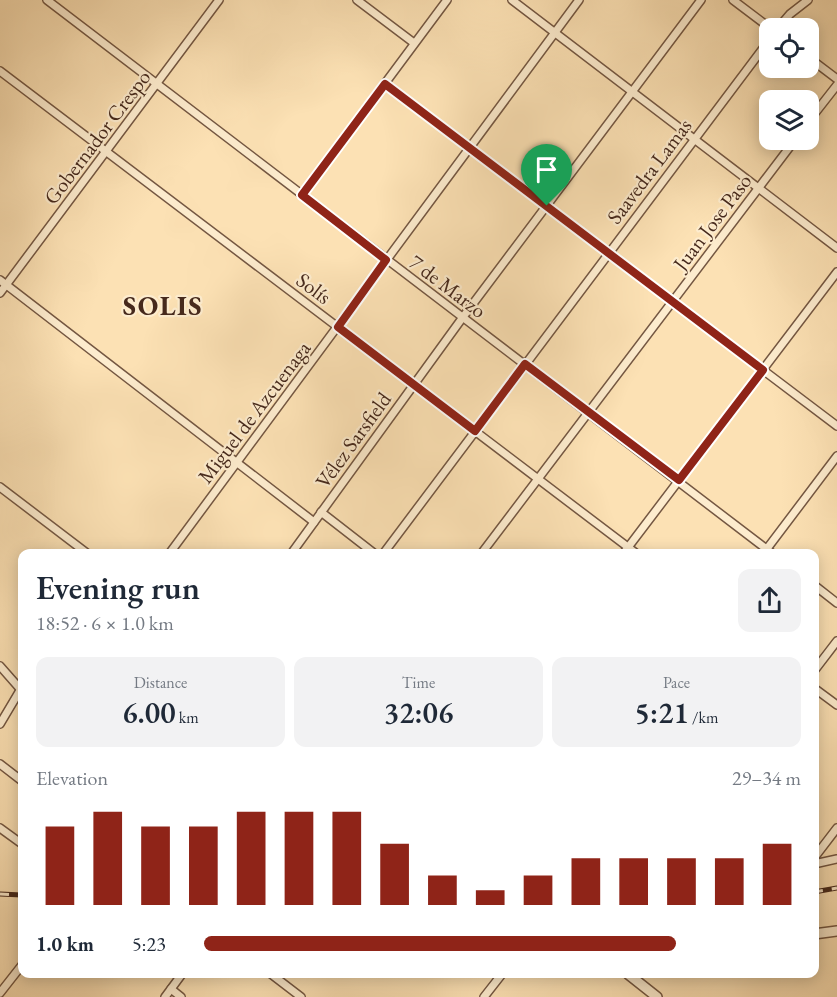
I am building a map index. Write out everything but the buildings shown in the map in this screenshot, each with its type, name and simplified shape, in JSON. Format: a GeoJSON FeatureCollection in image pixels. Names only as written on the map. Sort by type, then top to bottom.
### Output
{"type":"FeatureCollection","features":[{"type":"Feature","properties":{"kind":"street","name":"7 de Marzo"},"geometry":{"type":"LineString","coordinates":[[47,0],[386,260],[679,480],[763,549]]}},
{"type":"Feature","properties":{"kind":"street","name":"Gobernador Crespo"},"geometry":{"type":"LineString","coordinates":[[0,293],[3,283],[107,152],[219,0]]}},
{"type":"Feature","properties":{"kind":"street"},"geometry":{"type":"LineString","coordinates":[[357,0],[414,43]]}},
{"type":"Feature","properties":{"kind":"street"},"geometry":{"type":"LineString","coordinates":[[302,195],[447,0]]}},
{"type":"Feature","properties":{"kind":"street"},"geometry":{"type":"LineString","coordinates":[[513,0],[837,248]]}},
{"type":"Feature","properties":{"kind":"street","name":"Miguel de Azcuenaga"},"geometry":{"type":"LineString","coordinates":[[173,549],[579,0]]}},
{"type":"Feature","properties":{"kind":"street","name":"Vélez Sarsfield"},"geometry":{"type":"LineString","coordinates":[[295,549],[463,317],[701,0]]}},
{"type":"Feature","properties":{"kind":"street"},"geometry":{"type":"LineString","coordinates":[[733,0],[759,20]]}},
{"type":"Feature","properties":{"kind":"street"},"geometry":{"type":"LineString","coordinates":[[787,18],[808,0]]}},
{"type":"Feature","properties":{"kind":"street","name":"Saavedra Lamas"},"geometry":{"type":"LineString","coordinates":[[387,549],[759,53]]}},
{"type":"Feature","properties":{"kind":"street"},"geometry":{"type":"LineString","coordinates":[[819,65],[837,79]]}},
{"type":"Feature","properties":{"kind":"street","name":"Solís"},"geometry":{"type":"LineString","coordinates":[[0,71],[631,549]]}},
{"type":"Feature","properties":{"kind":"street"},"geometry":{"type":"LineString","coordinates":[[385,84],[837,426]]}},
{"type":"Feature","properties":{"kind":"street"},"geometry":{"type":"LineString","coordinates":[[819,108],[837,85]]}},
{"type":"Feature","properties":{"kind":"street","name":"Juan Jose Paso"},"geometry":{"type":"LineString","coordinates":[[485,549],[787,150]]}},
{"type":"Feature","properties":{"kind":"street"},"geometry":{"type":"LineString","coordinates":[[628,547],[837,272]]}},
{"type":"Feature","properties":{"kind":"street"},"geometry":{"type":"LineString","coordinates":[[3,283],[314,522]]}},
{"type":"Feature","properties":{"kind":"street"},"geometry":{"type":"LineString","coordinates":[[767,549],[837,456]]}},
{"type":"Feature","properties":{"kind":"street"},"geometry":{"type":"LineString","coordinates":[[0,487],[81,549]]}},
{"type":"Feature","properties":{"kind":"street"},"geometry":{"type":"LineString","coordinates":[[321,512],[369,549]]}},
{"type":"Feature","properties":{"kind":"street"},"geometry":{"type":"LineString","coordinates":[[819,589],[837,603]]}},
{"type":"Feature","properties":{"kind":"street"},"geometry":{"type":"LineString","coordinates":[[819,664],[837,641]]}},
{"type":"Feature","properties":{"kind":"street"},"geometry":{"type":"LineString","coordinates":[[0,666],[18,685]]}},
{"type":"Feature","properties":{"kind":"street"},"geometry":{"type":"LineString","coordinates":[[819,692],[837,705]]}},
{"type":"Feature","properties":{"kind":"street"},"geometry":{"type":"LineString","coordinates":[[0,724],[18,695]]}},
{"type":"Feature","properties":{"kind":"street"},"geometry":{"type":"LineString","coordinates":[[0,764],[18,778]]}},
{"type":"Feature","properties":{"kind":"street"},"geometry":{"type":"LineString","coordinates":[[0,828],[18,841]]}},
{"type":"Feature","properties":{"kind":"street"},"geometry":{"type":"LineString","coordinates":[[819,851],[837,828]]}},
{"type":"Feature","properties":{"kind":"street"},"geometry":{"type":"LineString","coordinates":[[819,863],[837,859]]}},
{"type":"Feature","properties":{"kind":"street"},"geometry":{"type":"LineString","coordinates":[[819,933],[837,931]]}},
{"type":"Feature","properties":{"kind":"street"},"geometry":{"type":"LineString","coordinates":[[0,993],[18,970]]}},
{"type":"Feature","properties":{"kind":"street"},"geometry":{"type":"LineString","coordinates":[[165,997],[179,978]]}},
{"type":"Feature","properties":{"kind":"street"},"geometry":{"type":"LineString","coordinates":[[276,978],[301,997]]}},
{"type":"Feature","properties":{"kind":"street"},"geometry":{"type":"LineString","coordinates":[[484,997],[499,978]]}},
{"type":"Feature","properties":{"kind":"street"},"geometry":{"type":"LineString","coordinates":[[633,978],[657,997]]}},
{"type":"Feature","properties":{"kind":"street"},"geometry":{"type":"LineString","coordinates":[[171,989],[181,997]]}},
{"type":"Feature","properties":{"kind":"railway"},"geometry":{"type":"LineString","coordinates":[[819,891],[837,888]]}},
{"type":"Feature","properties":{"kind":"railway"},"geometry":{"type":"LineString","coordinates":[[0,894],[18,895]]}},
{"type":"Feature","properties":{"kind":"district","name":"SOLIS"},"geometry":{"type":"Point","coordinates":[163,305]}},
{"type":"Feature","properties":{"kind":"route"},"geometry":{"type":"LineString","coordinates":[[385,84],[547,206],[763,370],[679,480],[525,364],[475,431],[338,327],[386,260],[302,195],[385,84]]}}]}
